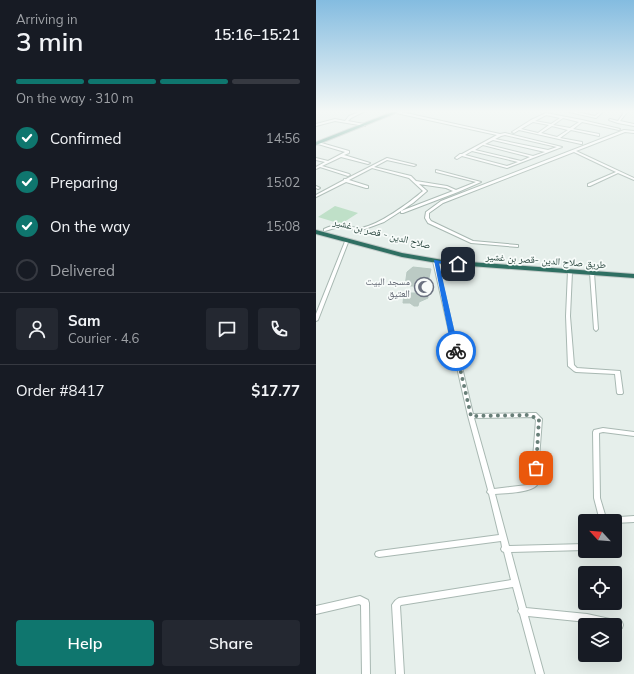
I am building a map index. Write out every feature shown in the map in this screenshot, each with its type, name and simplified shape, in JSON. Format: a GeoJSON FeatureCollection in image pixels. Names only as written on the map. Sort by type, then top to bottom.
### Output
{"type":"FeatureCollection","features":[{"type":"Feature","properties":{"kind":"highway","name":"صلاح الدين - قصر بن غشير"},"geometry":{"type":"LineString","coordinates":[[316,227],[380,245],[431,256],[561,269],[634,271]]}},
{"type":"Feature","properties":{"kind":"highway","name":"طريق صلاح الدين -قصر بن غشير"},"geometry":{"type":"LineString","coordinates":[[316,232],[436,261],[473,266],[561,269],[570,272],[634,276]]}},
{"type":"Feature","properties":{"kind":"street"},"geometry":{"type":"LineString","coordinates":[[457,158],[485,142]]}},
{"type":"Feature","properties":{"kind":"street"},"geometry":{"type":"LineString","coordinates":[[509,142],[548,151]]}},
{"type":"Feature","properties":{"kind":"street"},"geometry":{"type":"LineString","coordinates":[[461,155],[507,167],[560,147],[541,142]]}},
{"type":"Feature","properties":{"kind":"street"},"geometry":{"type":"LineString","coordinates":[[517,246],[480,244],[464,239],[429,222],[427,213],[442,202],[596,142]]}},
{"type":"Feature","properties":{"kind":"street"},"geometry":{"type":"LineString","coordinates":[[317,143],[348,152],[318,167]]}},
{"type":"Feature","properties":{"kind":"street"},"geometry":{"type":"LineString","coordinates":[[482,144],[534,157]]}},
{"type":"Feature","properties":{"kind":"street"},"geometry":{"type":"LineString","coordinates":[[472,150],[521,162]]}},
{"type":"Feature","properties":{"kind":"street"},"geometry":{"type":"LineString","coordinates":[[574,151],[634,179]]}},
{"type":"Feature","properties":{"kind":"street"},"geometry":{"type":"LineString","coordinates":[[342,156],[368,163]]}},
{"type":"Feature","properties":{"kind":"street"},"geometry":{"type":"LineString","coordinates":[[316,158],[328,162]]}},
{"type":"Feature","properties":{"kind":"street"},"geometry":{"type":"LineString","coordinates":[[316,196],[345,180],[390,159],[414,165]]}},
{"type":"Feature","properties":{"kind":"street"},"geometry":{"type":"LineString","coordinates":[[318,167],[348,175]]}},
{"type":"Feature","properties":{"kind":"street"},"geometry":{"type":"LineString","coordinates":[[371,168],[410,177],[425,191],[395,215]]}},
{"type":"Feature","properties":{"kind":"street"},"geometry":{"type":"LineString","coordinates":[[324,230],[338,225],[359,229],[479,182],[437,171]]}},
{"type":"Feature","properties":{"kind":"street"},"geometry":{"type":"LineString","coordinates":[[589,185],[618,172]]}},
{"type":"Feature","properties":{"kind":"street"},"geometry":{"type":"LineString","coordinates":[[345,180],[367,187]]}},
{"type":"Feature","properties":{"kind":"street"},"geometry":{"type":"LineString","coordinates":[[414,182],[442,186],[457,191]]}},
{"type":"Feature","properties":{"kind":"street"},"geometry":{"type":"LineString","coordinates":[[316,320],[347,240]]}},
{"type":"Feature","properties":{"kind":"street"},"geometry":{"type":"LineString","coordinates":[[436,261],[471,416],[490,492],[540,674]]}},
{"type":"Feature","properties":{"kind":"street"},"geometry":{"type":"LineString","coordinates":[[570,272],[568,316],[571,366],[576,370],[618,372],[620,393]]}},
{"type":"Feature","properties":{"kind":"street"},"geometry":{"type":"LineString","coordinates":[[592,273],[596,330]]}},
{"type":"Feature","properties":{"kind":"street"},"geometry":{"type":"LineString","coordinates":[[471,416],[528,415],[539,419],[534,485],[528,488],[490,492]]}},
{"type":"Feature","properties":{"kind":"street"},"geometry":{"type":"LineString","coordinates":[[601,514],[597,498],[596,432],[603,430],[634,434]]}},
{"type":"Feature","properties":{"kind":"street"},"geometry":{"type":"LineString","coordinates":[[622,520],[634,519]]}},
{"type":"Feature","properties":{"kind":"street"},"geometry":{"type":"LineString","coordinates":[[378,554],[502,538]]}},
{"type":"Feature","properties":{"kind":"street"},"geometry":{"type":"LineString","coordinates":[[505,549],[578,547]]}},
{"type":"Feature","properties":{"kind":"street"},"geometry":{"type":"LineString","coordinates":[[400,674],[396,605],[399,602],[514,583]]}},
{"type":"Feature","properties":{"kind":"street"},"geometry":{"type":"LineString","coordinates":[[316,610],[360,600],[365,603],[366,674]]}},
{"type":"Feature","properties":{"kind":"street"},"geometry":{"type":"LineString","coordinates":[[522,611],[587,618]]}},
{"type":"Feature","properties":{"kind":"green space"},"geometry":{"type":"Polygon","coordinates":[[[335,206],[358,213],[341,224],[318,217],[335,206]]]}},
{"type":"Feature","properties":{"kind":"building","name":"مسجد البيت العتيق"},"geometry":{"type":"Polygon","coordinates":[[[413,267],[431,269],[427,287],[428,298],[419,302],[418,306],[414,306],[410,303],[403,303],[404,293],[418,293],[421,286],[405,286],[407,272],[413,267]]]}},
{"type":"Feature","properties":{"kind":"way so far"},"geometry":{"type":"LineString","coordinates":[[456,351],[471,416],[534,415],[539,419],[536,468]]}},
{"type":"Feature","properties":{"kind":"place","name":"مسجد البيت العتيق"},"geometry":{"type":"Point","coordinates":[424,287]}},
{"type":"Feature","properties":{"kind":"route"},"geometry":{"type":"LineString","coordinates":[[456,351],[436,261],[458,264]]}}]}
